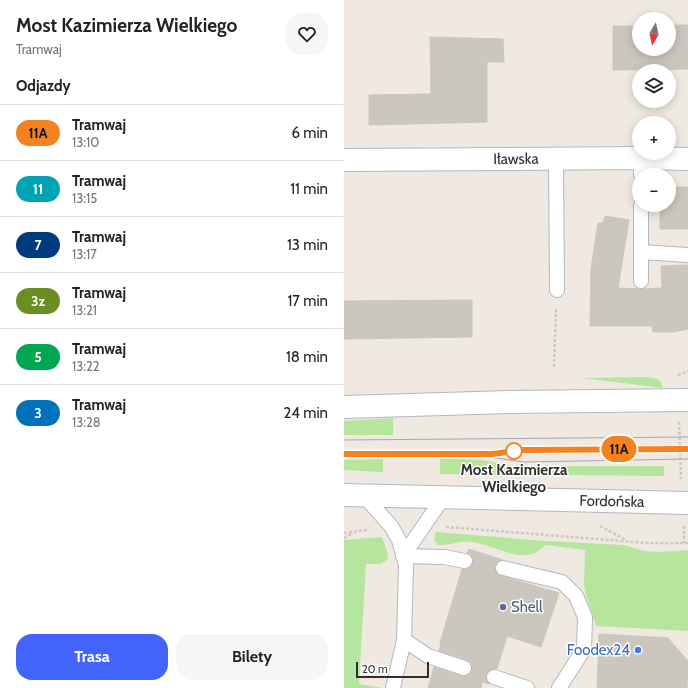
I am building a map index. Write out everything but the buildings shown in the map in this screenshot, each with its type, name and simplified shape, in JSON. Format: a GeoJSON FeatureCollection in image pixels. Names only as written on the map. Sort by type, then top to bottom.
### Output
{"type":"FeatureCollection","features":[{"type":"Feature","properties":{"kind":"main road","name":"Iławska"},"geometry":{"type":"LineString","coordinates":[[344,160],[556,159],[641,166],[688,159]]}},
{"type":"Feature","properties":{"kind":"main road"},"geometry":{"type":"LineString","coordinates":[[344,407],[501,402],[688,400]]}},
{"type":"Feature","properties":{"kind":"main road","name":"Fordońska"},"geometry":{"type":"LineString","coordinates":[[354,495],[688,503]]}},
{"type":"Feature","properties":{"kind":"lane"},"geometry":{"type":"LineString","coordinates":[[556,159],[557,290]]}},
{"type":"Feature","properties":{"kind":"lane"},"geometry":{"type":"LineString","coordinates":[[641,212],[641,281]]}},
{"type":"Feature","properties":{"kind":"lane"},"geometry":{"type":"LineString","coordinates":[[641,252],[688,255]]}},
{"type":"Feature","properties":{"kind":"lane"},"geometry":{"type":"LineString","coordinates":[[354,495],[391,526],[398,540],[406,565],[404,640],[393,688]]}},
{"type":"Feature","properties":{"kind":"lane"},"geometry":{"type":"LineString","coordinates":[[403,556],[443,498]]}},
{"type":"Feature","properties":{"kind":"lane"},"geometry":{"type":"LineString","coordinates":[[403,556],[444,557],[465,561]]}},
{"type":"Feature","properties":{"kind":"lane"},"geometry":{"type":"LineString","coordinates":[[503,568],[562,582],[576,596],[585,617],[584,649],[559,688]]}},
{"type":"Feature","properties":{"kind":"lane"},"geometry":{"type":"LineString","coordinates":[[404,640],[428,656],[464,668]]}},
{"type":"Feature","properties":{"kind":"lane"},"geometry":{"type":"LineString","coordinates":[[494,677],[527,688]]}},
{"type":"Feature","properties":{"kind":"path"},"geometry":{"type":"LineString","coordinates":[[554,368],[557,290]]}},
{"type":"Feature","properties":{"kind":"path"},"geometry":{"type":"LineString","coordinates":[[678,375],[688,371]]}},
{"type":"Feature","properties":{"kind":"path"},"geometry":{"type":"LineString","coordinates":[[680,432],[681,475]]}},
{"type":"Feature","properties":{"kind":"path"},"geometry":{"type":"LineString","coordinates":[[344,533],[391,526]]}},
{"type":"Feature","properties":{"kind":"path"},"geometry":{"type":"LineString","coordinates":[[424,527],[647,543],[686,543],[684,532]]}},
{"type":"Feature","properties":{"kind":"path"},"geometry":{"type":"LineString","coordinates":[[344,538],[355,532]]}},
{"type":"Feature","properties":{"kind":"green space"},"geometry":{"type":"Polygon","coordinates":[[[644,377],[658,380],[662,384],[663,388],[582,378],[644,377]]]}},
{"type":"Feature","properties":{"kind":"green space"},"geometry":{"type":"Polygon","coordinates":[[[393,418],[393,435],[344,435],[344,421],[393,418]]]}},
{"type":"Feature","properties":{"kind":"green space"},"geometry":{"type":"Polygon","coordinates":[[[440,458],[482,460],[514,466],[664,466],[664,476],[440,474],[440,458]]]}},
{"type":"Feature","properties":{"kind":"green space"},"geometry":{"type":"Polygon","coordinates":[[[383,459],[383,472],[344,470],[344,460],[383,459]]]}},
{"type":"Feature","properties":{"kind":"green space"},"geometry":{"type":"Polygon","coordinates":[[[436,532],[545,541],[624,545],[644,551],[659,552],[688,550],[688,631],[596,626],[584,585],[585,550],[545,545],[538,552],[529,555],[520,555],[472,542],[438,545],[434,540],[436,532]]]}},
{"type":"Feature","properties":{"kind":"green space"},"geometry":{"type":"Polygon","coordinates":[[[382,537],[388,554],[387,560],[381,564],[366,564],[359,684],[383,688],[344,688],[344,540],[382,537]]]}},
{"type":"Feature","properties":{"kind":"tram line"},"geometry":{"type":"LineString","coordinates":[[344,440],[688,437]]}},
{"type":"Feature","properties":{"kind":"tram line"},"geometry":{"type":"LineString","coordinates":[[344,455],[492,454],[524,450],[688,449]]}},
{"type":"Feature","properties":{"kind":"tram line","name":"11A"},"geometry":{"type":"LineString","coordinates":[[344,454],[492,454],[524,450],[688,449]]}},
{"type":"Feature","properties":{"kind":"tram line"},"geometry":{"type":"LineString","coordinates":[[489,457],[524,462],[688,459]]}},
{"type":"Feature","properties":{"kind":"place","name":"Most Kazimierza Wielkiego"},"geometry":{"type":"Point","coordinates":[514,451]}},
{"type":"Feature","properties":{"kind":"place","name":"Shell"},"geometry":{"type":"Point","coordinates":[503,607]}},
{"type":"Feature","properties":{"kind":"place","name":"Foodex24"},"geometry":{"type":"Point","coordinates":[638,650]}}]}
